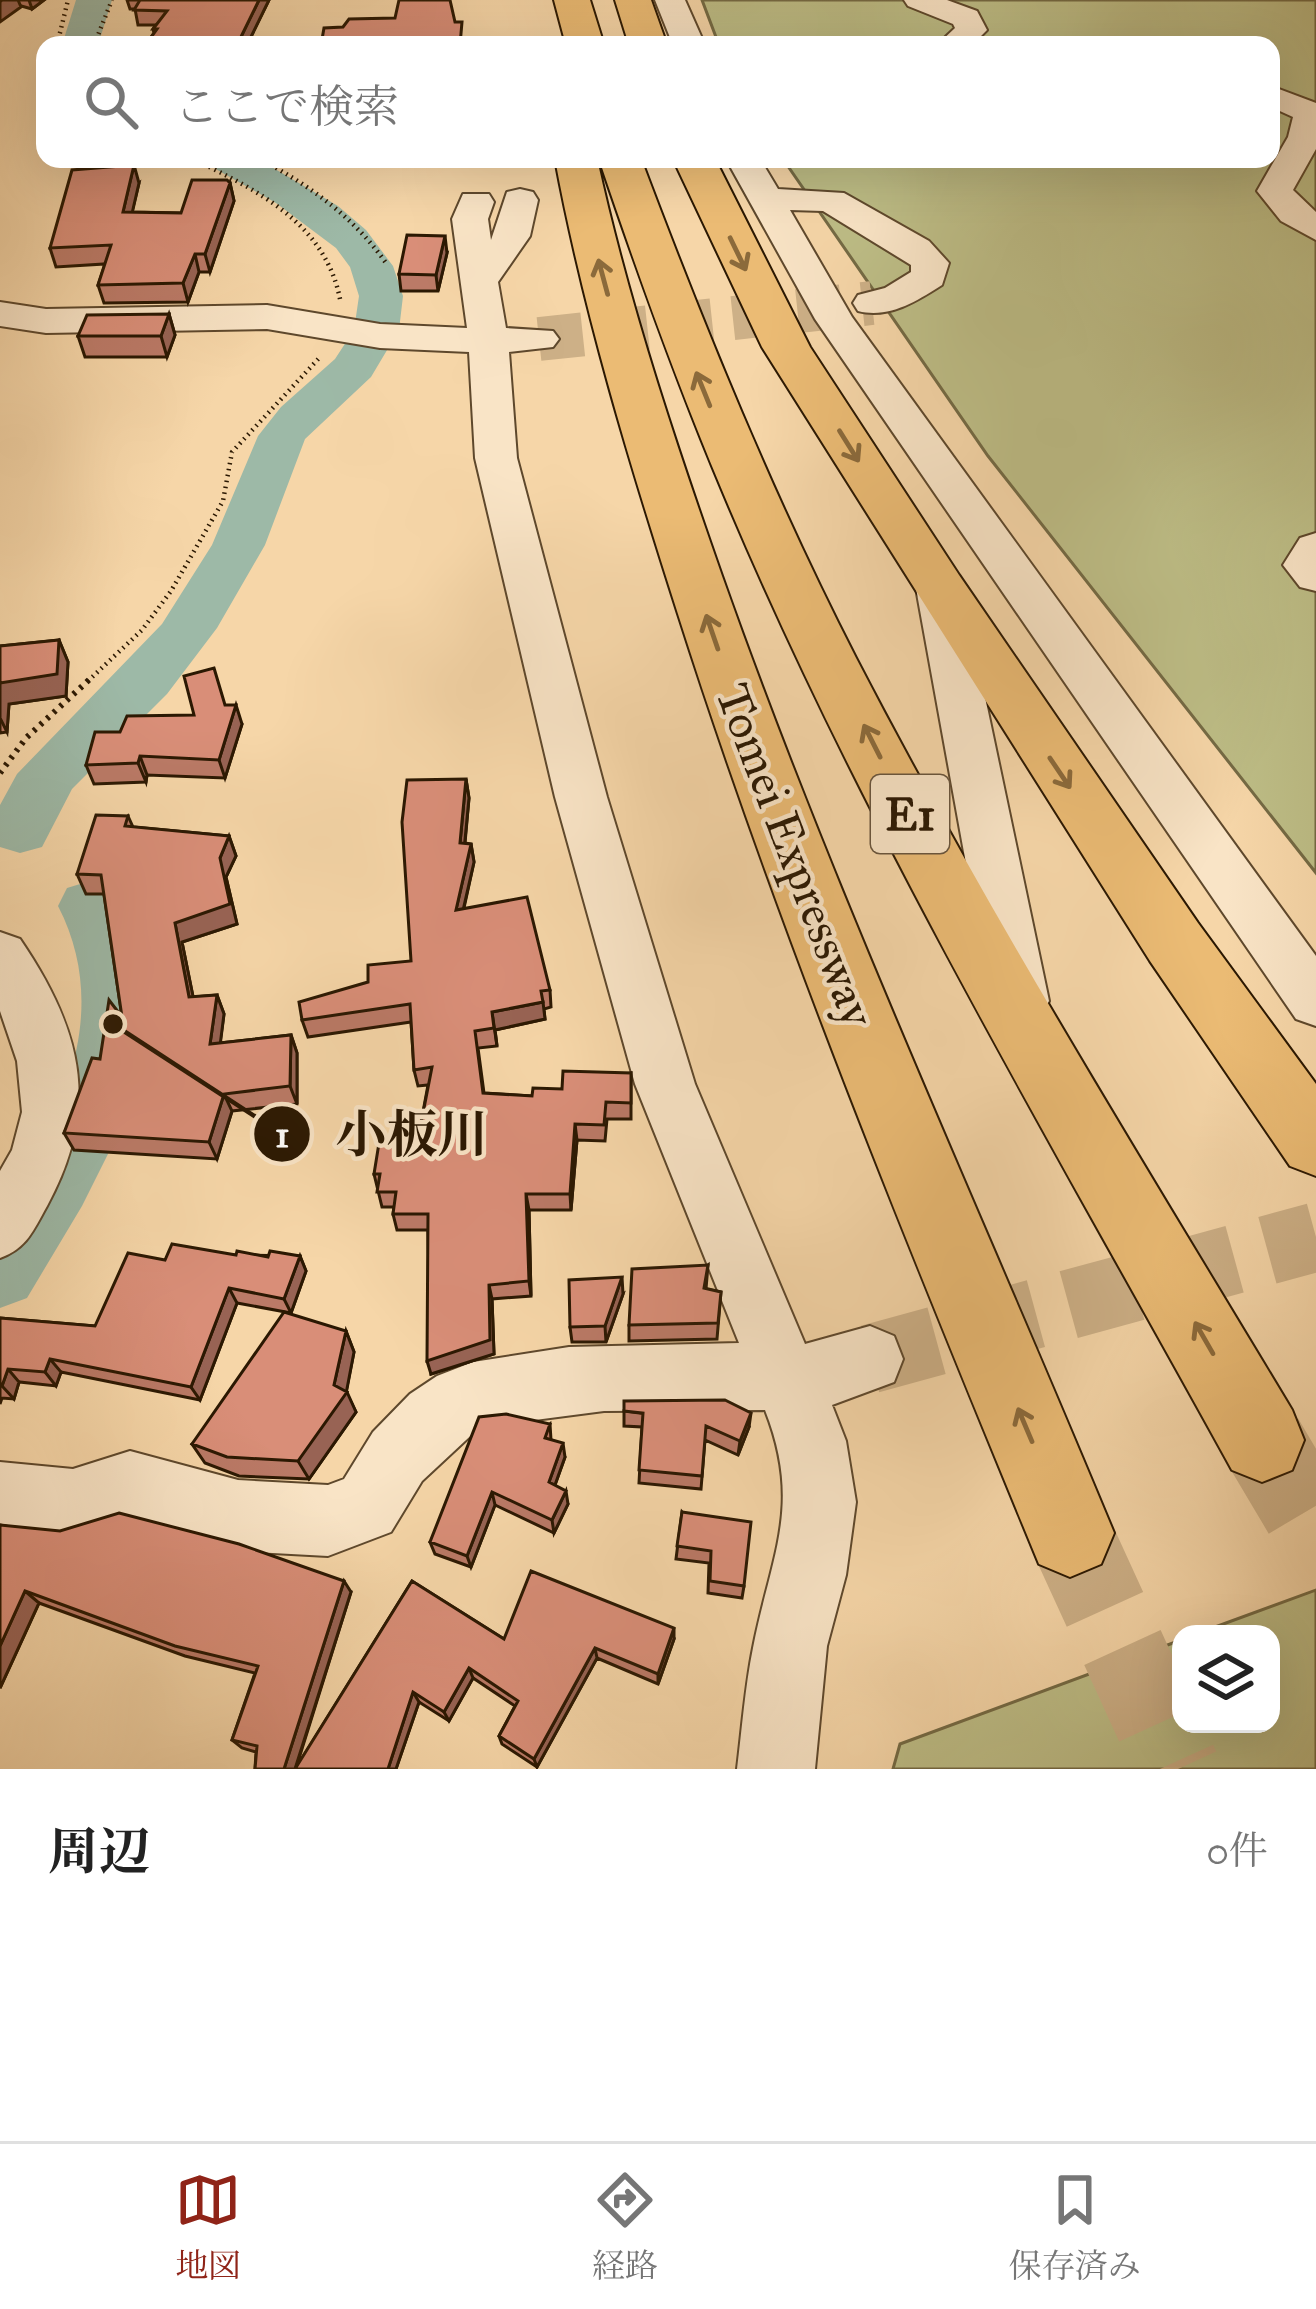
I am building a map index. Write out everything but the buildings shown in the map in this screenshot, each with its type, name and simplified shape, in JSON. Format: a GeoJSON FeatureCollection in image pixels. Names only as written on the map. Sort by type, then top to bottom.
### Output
{"type":"FeatureCollection","features":[{"type":"Feature","properties":{"kind":"highway"},"geometry":{"type":"LineString","coordinates":[[548,0],[554,36]]}},
{"type":"Feature","properties":{"kind":"highway"},"geometry":{"type":"LineString","coordinates":[[572,0],[582,36]]}},
{"type":"Feature","properties":{"kind":"highway"},"geometry":{"type":"LineString","coordinates":[[633,0],[645,36]]}},
{"type":"Feature","properties":{"kind":"highway","name":"Tomei Expressway"},"geometry":{"type":"LineString","coordinates":[[578,168],[602,276],[646,430],[738,706],[907,1144],[1070,1533]]}},
{"type":"Feature","properties":{"kind":"highway","name":"Tomei Expressway"},"geometry":{"type":"LineString","coordinates":[[623,168],[698,377],[778,558],[1024,1021],[1262,1440]]}},
{"type":"Feature","properties":{"kind":"highway"},"geometry":{"type":"LineString","coordinates":[[698,168],[787,347],[939,588],[1137,887],[1316,1143]]}},
{"type":"Feature","properties":{"kind":"street"},"geometry":{"type":"LineString","coordinates":[[670,0],[684,36]]}},
{"type":"Feature","properties":{"kind":"street"},"geometry":{"type":"LineString","coordinates":[[919,0],[966,18],[971,30],[964,36]]}},
{"type":"Feature","properties":{"kind":"street"},"geometry":{"type":"LineString","coordinates":[[1280,99],[1310,115],[1306,142],[1275,191],[1316,229]]}},
{"type":"Feature","properties":{"kind":"street"},"geometry":{"type":"LineString","coordinates":[[754,179],[831,201],[930,263],[929,277],[916,287],[872,303]]}},
{"type":"Feature","properties":{"kind":"street"},"geometry":{"type":"LineString","coordinates":[[754,179],[843,333],[1316,1002]]}},
{"type":"Feature","properties":{"kind":"street"},"geometry":{"type":"LineString","coordinates":[[476,283],[505,253],[518,229],[520,200]]}},
{"type":"Feature","properties":{"kind":"street"},"geometry":{"type":"LineString","coordinates":[[476,202],[470,218],[476,283],[513,340],[496,458],[587,819],[664,1084],[812,1441],[821,1502],[810,1575],[790,1646],[776,1769]]}},
{"type":"Feature","properties":{"kind":"street"},"geometry":{"type":"LineString","coordinates":[[0,314],[46,321],[267,317],[350,332],[513,340]]}},
{"type":"Feature","properties":{"kind":"street"},"geometry":{"type":"LineString","coordinates":[[1316,548],[1306,565],[1316,576]]}},
{"type":"Feature","properties":{"kind":"street"},"geometry":{"type":"LineString","coordinates":[[939,588],[1024,1021]]}},
{"type":"Feature","properties":{"kind":"street"},"geometry":{"type":"LineString","coordinates":[[0,955],[18,981],[54,1079],[54,1113],[43,1154],[0,1229]]}},
{"type":"Feature","properties":{"kind":"street"},"geometry":{"type":"LineString","coordinates":[[0,1497],[78,1504],[108,1488],[135,1486],[170,1492],[233,1515],[347,1518],[369,1506],[398,1455],[442,1411],[470,1396],[630,1379],[743,1376],[786,1381],[834,1374],[870,1359]]}},
{"type":"Feature","properties":{"kind":"path"},"geometry":{"type":"LineString","coordinates":[[59,36],[68,0]]}},
{"type":"Feature","properties":{"kind":"path"},"geometry":{"type":"LineString","coordinates":[[98,36],[112,0]]}},
{"type":"Feature","properties":{"kind":"path"},"geometry":{"type":"LineString","coordinates":[[0,773],[26,738],[103,671],[152,617],[223,501],[232,452],[350,332],[340,303],[339,276],[306,228],[208,168]]}},
{"type":"Feature","properties":{"kind":"path"},"geometry":{"type":"LineString","coordinates":[[275,168],[340,208],[386,262]]}},
{"type":"Feature","properties":{"kind":"green space"},"geometry":{"type":"Polygon","coordinates":[[[702,0],[1316,0],[1316,873],[988,456],[789,168],[1280,168],[1280,36],[716,36],[702,0]]]}},
{"type":"Feature","properties":{"kind":"green space"},"geometry":{"type":"Polygon","coordinates":[[[1316,1590],[1316,1769],[893,1769],[900,1744],[1172,1643],[1172,1733],[1280,1733],[1280,1625],[1221,1625],[1316,1590]]]}},
{"type":"Feature","properties":{"kind":"waterway"},"geometry":{"type":"LineString","coordinates":[[83,36],[94,0]]}},
{"type":"Feature","properties":{"kind":"waterway"},"geometry":{"type":"LineString","coordinates":[[20,830],[51,774],[147,679],[197,615],[239,545],[282,436],[354,367],[376,330],[381,296],[371,266],[351,239],[323,215],[244,168]]}},
{"type":"Feature","properties":{"kind":"waterway"},"geometry":{"type":"LineString","coordinates":[[0,1273],[64,1170],[103,1074],[112,1037],[115,965],[106,933],[90,906]]}},
{"type":"Feature","properties":{"kind":"tunnel"},"geometry":{"type":"LineString","coordinates":[[539,339],[872,303]]}},
{"type":"Feature","properties":{"kind":"tunnel"},"geometry":{"type":"LineString","coordinates":[[870,1359],[1316,1237]]}},
{"type":"Feature","properties":{"kind":"tunnel"},"geometry":{"type":"LineString","coordinates":[[1262,1440],[1316,1531]]}},
{"type":"Feature","properties":{"kind":"tunnel"},"geometry":{"type":"LineString","coordinates":[[1070,1533],[1178,1769]]}},
{"type":"Feature","properties":{"kind":"place","name":"小板川"},"geometry":{"type":"Point","coordinates":[113,1024]}}]}
